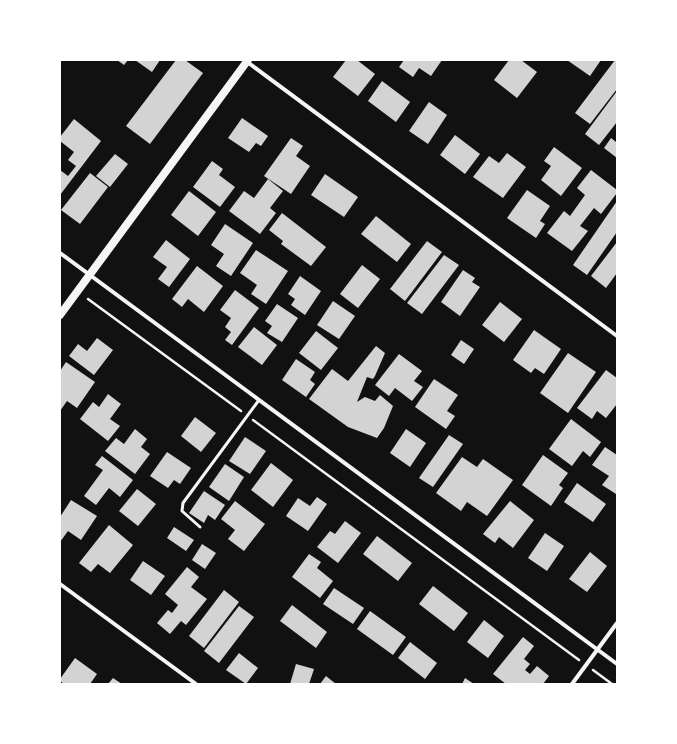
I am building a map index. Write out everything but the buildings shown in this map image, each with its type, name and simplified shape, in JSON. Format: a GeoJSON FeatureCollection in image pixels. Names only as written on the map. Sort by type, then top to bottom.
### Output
{"type":"FeatureCollection","features":[{"type":"Feature","properties":{"kind":"main road"},"geometry":{"type":"LineString","coordinates":[[60,315],[246,61]]}},
{"type":"Feature","properties":{"kind":"street"},"geometry":{"type":"LineString","coordinates":[[246,61],[617,336]]}},
{"type":"Feature","properties":{"kind":"street"},"geometry":{"type":"LineString","coordinates":[[60,253],[617,664]]}},
{"type":"Feature","properties":{"kind":"street"},"geometry":{"type":"LineString","coordinates":[[60,584],[196,684]]}},
{"type":"Feature","properties":{"kind":"street"},"geometry":{"type":"LineString","coordinates":[[572,684],[617,623]]}},
{"type":"Feature","properties":{"kind":"lane"},"geometry":{"type":"LineString","coordinates":[[200,527],[182,511],[181,507],[258,400]]}},
{"type":"Feature","properties":{"kind":"path"},"geometry":{"type":"LineString","coordinates":[[88,299],[612,684]]}}]}
